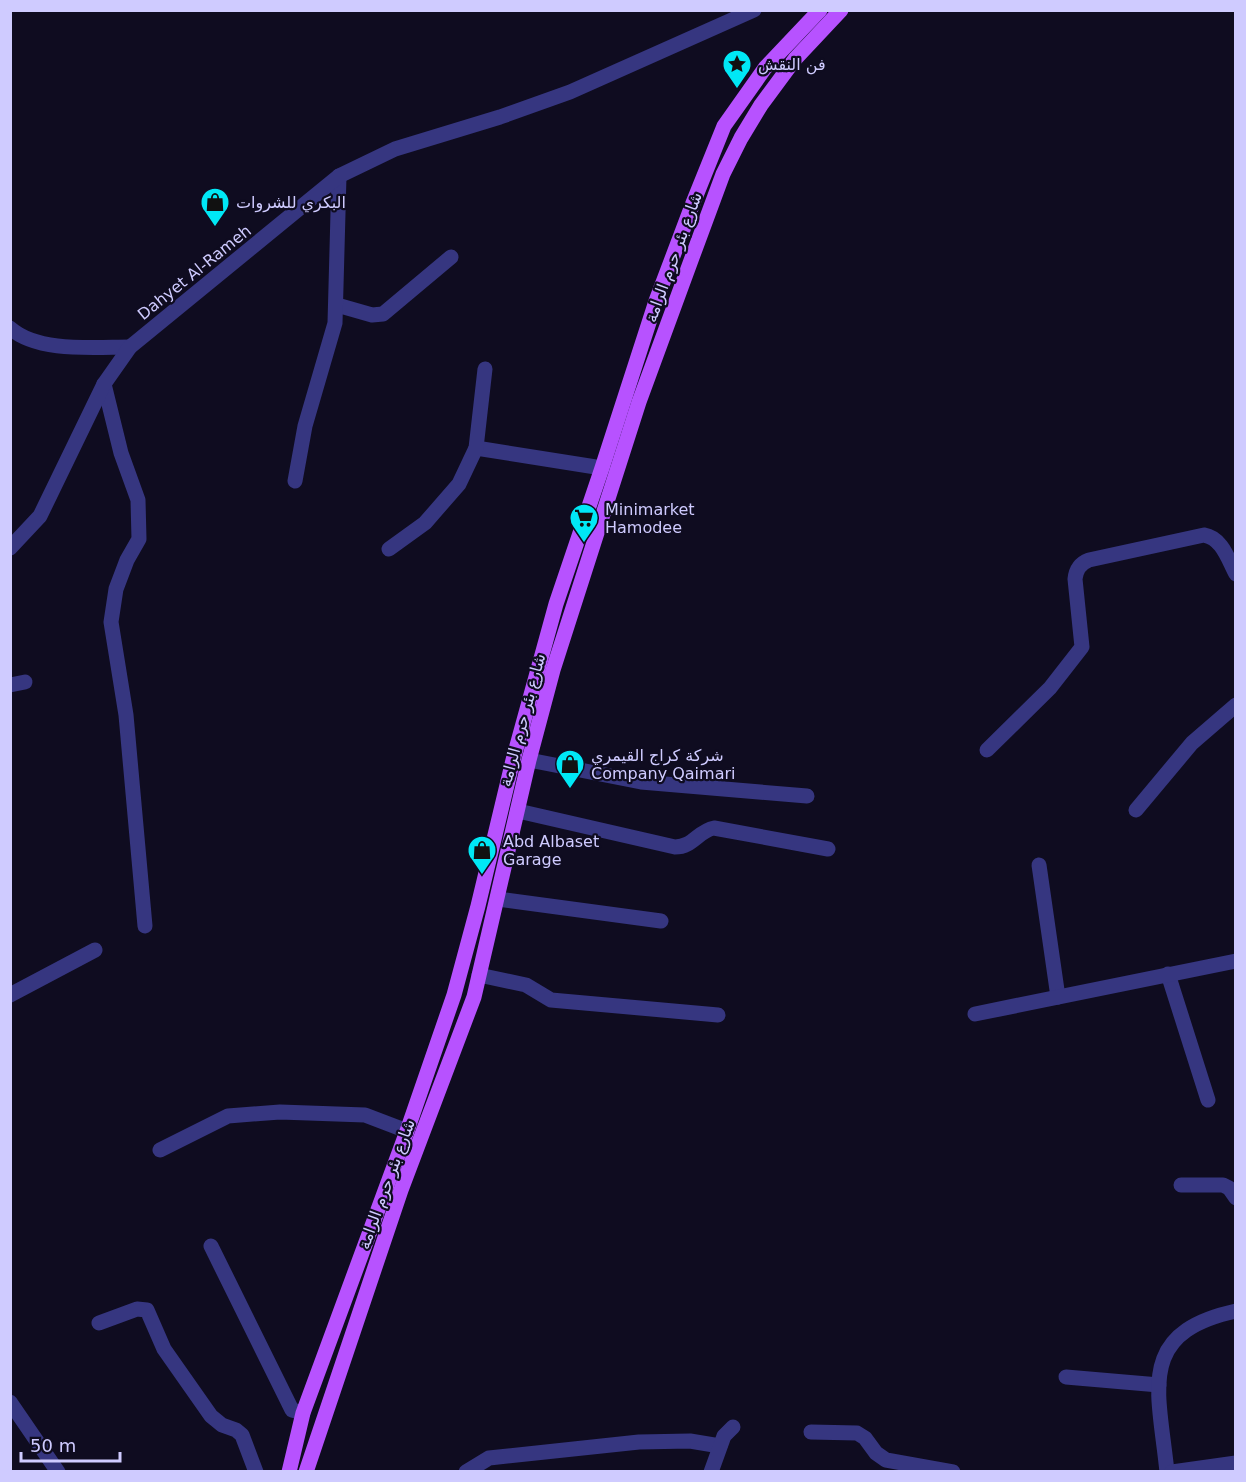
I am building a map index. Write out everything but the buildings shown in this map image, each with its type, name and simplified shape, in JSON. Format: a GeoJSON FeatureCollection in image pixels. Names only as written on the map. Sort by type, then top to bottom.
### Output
{"type":"FeatureCollection","features":[{"type":"Feature","properties":{"kind":"main road","name":"شارع بئر حرم الرامة"},"geometry":{"type":"LineString","coordinates":[[289,1472],[303,1413],[407,1131],[454,995],[555,604],[656,301],[724,126],[765,68],[820,10]]}},
{"type":"Feature","properties":{"kind":"main road","name":"شارع بئر حرم الرامة"},"geometry":{"type":"LineString","coordinates":[[306,1472],[402,1190],[474,997],[529,760],[553,670],[639,402],[723,174],[741,138],[761,105],[795,59],[838,11]]}},
{"type":"Feature","properties":{"kind":"street","name":"Dahyet Al-Rameh"},"geometry":{"type":"LineString","coordinates":[[10,548],[40,516],[104,384],[130,347],[339,176],[395,149],[500,117],[570,92],[754,10]]}},
{"type":"Feature","properties":{"kind":"street"},"geometry":{"type":"LineString","coordinates":[[296,481],[305,426],[335,323],[339,176]]}},
{"type":"Feature","properties":{"kind":"street"},"geometry":{"type":"LineString","coordinates":[[337,305],[372,315],[383,314],[451,257]]}},
{"type":"Feature","properties":{"kind":"street"},"geometry":{"type":"LineString","coordinates":[[10,328],[24,338],[41,343],[66,346],[130,347]]}},
{"type":"Feature","properties":{"kind":"street"},"geometry":{"type":"LineString","coordinates":[[389,549],[425,523],[459,484],[476,448],[485,369]]}},
{"type":"Feature","properties":{"kind":"street"},"geometry":{"type":"LineString","coordinates":[[104,384],[121,453],[138,500],[140,539],[127,560],[116,589],[111,622],[126,715],[145,926]]}},
{"type":"Feature","properties":{"kind":"street"},"geometry":{"type":"LineString","coordinates":[[476,448],[602,468]]}},
{"type":"Feature","properties":{"kind":"street"},"geometry":{"type":"LineString","coordinates":[[987,750],[1050,688],[1082,647],[1075,579],[1077,569],[1081,564],[1089,560],[1207,535],[1216,539],[1220,544],[1236,573]]}},
{"type":"Feature","properties":{"kind":"street"},"geometry":{"type":"LineString","coordinates":[[1136,810],[1192,743],[1236,705]]}},
{"type":"Feature","properties":{"kind":"street"},"geometry":{"type":"LineString","coordinates":[[529,760],[641,782],[807,796]]}},
{"type":"Feature","properties":{"kind":"street"},"geometry":{"type":"LineString","coordinates":[[518,811],[675,847],[687,845],[704,831],[714,828],[828,849]]}},
{"type":"Feature","properties":{"kind":"street"},"geometry":{"type":"LineString","coordinates":[[1039,865],[1058,997]]}},
{"type":"Feature","properties":{"kind":"street"},"geometry":{"type":"LineString","coordinates":[[498,899],[661,921]]}},
{"type":"Feature","properties":{"kind":"street"},"geometry":{"type":"LineString","coordinates":[[10,995],[95,950]]}},
{"type":"Feature","properties":{"kind":"street"},"geometry":{"type":"LineString","coordinates":[[975,1014],[1236,961]]}},
{"type":"Feature","properties":{"kind":"street"},"geometry":{"type":"LineString","coordinates":[[1168,974],[1208,1100]]}},
{"type":"Feature","properties":{"kind":"street"},"geometry":{"type":"LineString","coordinates":[[479,975],[526,985],[551,999],[718,1015]]}},
{"type":"Feature","properties":{"kind":"street"},"geometry":{"type":"LineString","coordinates":[[160,1150],[228,1116],[279,1112],[365,1115],[407,1131]]}},
{"type":"Feature","properties":{"kind":"street"},"geometry":{"type":"LineString","coordinates":[[1181,1185],[1223,1185],[1229,1188],[1236,1198]]}},
{"type":"Feature","properties":{"kind":"street"},"geometry":{"type":"LineString","coordinates":[[211,1246],[292,1410],[303,1413]]}},
{"type":"Feature","properties":{"kind":"street"},"geometry":{"type":"LineString","coordinates":[[99,1323],[139,1309],[147,1310],[164,1349],[210,1414],[222,1425],[242,1435],[256,1472]]}},
{"type":"Feature","properties":{"kind":"street"},"geometry":{"type":"LineString","coordinates":[[1236,1311],[1212,1316],[1191,1326],[1175,1338],[1164,1355],[1159,1385],[1169,1472],[1236,1463]]}},
{"type":"Feature","properties":{"kind":"street"},"geometry":{"type":"LineString","coordinates":[[1065,1377],[1159,1385]]}},
{"type":"Feature","properties":{"kind":"street"},"geometry":{"type":"LineString","coordinates":[[10,1402],[58,1472]]}},
{"type":"Feature","properties":{"kind":"street"},"geometry":{"type":"LineString","coordinates":[[711,1472],[724,1436],[733,1427]]}},
{"type":"Feature","properties":{"kind":"street"},"geometry":{"type":"LineString","coordinates":[[811,1432],[857,1433],[886,1460],[953,1472]]}},
{"type":"Feature","properties":{"kind":"street"},"geometry":{"type":"LineString","coordinates":[[466,1472],[489,1458],[639,1442],[690,1441],[720,1446]]}},
{"type":"Feature","properties":{"kind":"place","name":"فن النقش"},"geometry":{"type":"Point","coordinates":[737,90]}},
{"type":"Feature","properties":{"kind":"place","name":"البكري للشروات"},"geometry":{"type":"Point","coordinates":[215,228]}},
{"type":"Feature","properties":{"kind":"place","name":"Minimarket Hamodee"},"geometry":{"type":"Point","coordinates":[584,544]}},
{"type":"Feature","properties":{"kind":"place","name":"شركة كراج القيمري Company Qaimari"},"geometry":{"type":"Point","coordinates":[570,790]}},
{"type":"Feature","properties":{"kind":"place","name":"Abd Albaset Garage"},"geometry":{"type":"Point","coordinates":[482,876]}}]}
